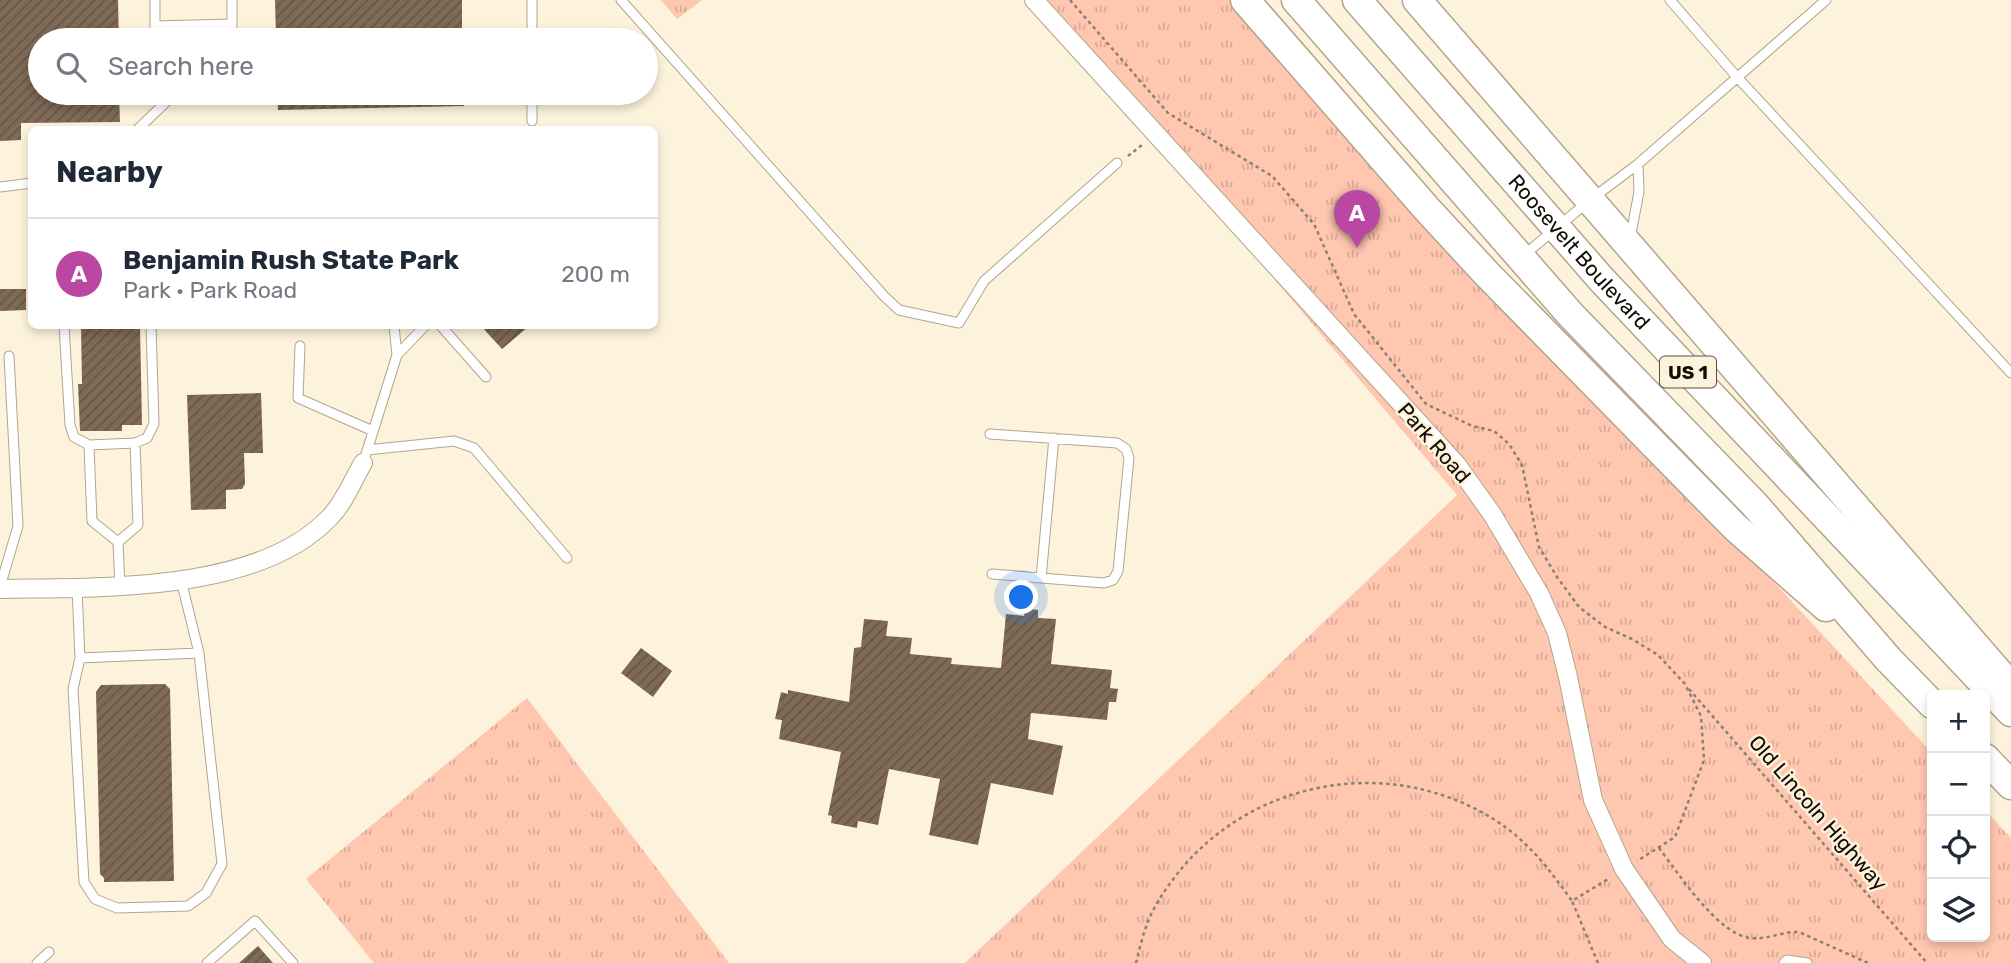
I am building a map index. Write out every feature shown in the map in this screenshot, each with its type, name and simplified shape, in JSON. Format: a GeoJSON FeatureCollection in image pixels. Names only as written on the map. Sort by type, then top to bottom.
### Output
{"type":"FeatureCollection","features":[{"type":"Feature","properties":{"kind":"highway","name":"US 1"},"geometry":{"type":"LineString","coordinates":[[1245,0],[1486,274],[1735,527],[1779,568],[1889,660]]}},
{"type":"Feature","properties":{"kind":"highway","name":"US 1"},"geometry":{"type":"LineString","coordinates":[[1296,0],[1520,258],[1631,379],[1755,505],[1889,660],[1927,699]]}},
{"type":"Feature","properties":{"kind":"highway","name":"Roosevelt Boulevard"},"geometry":{"type":"LineString","coordinates":[[1357,0],[1653,335],[2011,712]]}},
{"type":"Feature","properties":{"kind":"highway","name":"Roosevelt Boulevard"},"geometry":{"type":"LineString","coordinates":[[1417,0],[2011,687]]}},
{"type":"Feature","properties":{"kind":"highway"},"geometry":{"type":"LineString","coordinates":[[1990,763],[2011,785]]}},
{"type":"Feature","properties":{"kind":"street","name":"Park Road"},"geometry":{"type":"LineString","coordinates":[[1034,0],[1457,465],[1492,514],[1539,593],[1557,633],[1569,677],[1593,800],[1624,869],[1672,939],[1702,963]]}},
{"type":"Feature","properties":{"kind":"street"},"geometry":{"type":"LineString","coordinates":[[0,588],[120,587],[181,580],[213,575],[280,553],[332,516],[365,456]]}},
{"type":"Feature","properties":{"kind":"lane"},"geometry":{"type":"LineString","coordinates":[[155,0],[155,26],[232,24]]}},
{"type":"Feature","properties":{"kind":"lane"},"geometry":{"type":"LineString","coordinates":[[232,0],[232,28]]}},
{"type":"Feature","properties":{"kind":"lane"},"geometry":{"type":"LineString","coordinates":[[532,0],[532,28]]}},
{"type":"Feature","properties":{"kind":"lane"},"geometry":{"type":"LineString","coordinates":[[621,0],[646,28]]}},
{"type":"Feature","properties":{"kind":"lane"},"geometry":{"type":"LineString","coordinates":[[1670,0],[1737,77],[2011,373]]}},
{"type":"Feature","properties":{"kind":"lane"},"geometry":{"type":"LineString","coordinates":[[1520,258],[1638,164],[1826,0]]}},
{"type":"Feature","properties":{"kind":"lane"},"geometry":{"type":"LineString","coordinates":[[658,42],[899,310],[959,323],[984,281],[1117,163]]}},
{"type":"Feature","properties":{"kind":"lane"},"geometry":{"type":"LineString","coordinates":[[141,126],[161,105]]}},
{"type":"Feature","properties":{"kind":"lane"},"geometry":{"type":"LineString","coordinates":[[532,105],[532,121]]}},
{"type":"Feature","properties":{"kind":"lane"},"geometry":{"type":"LineString","coordinates":[[1629,244],[1639,191],[1638,164]]}},
{"type":"Feature","properties":{"kind":"lane"},"geometry":{"type":"LineString","coordinates":[[0,187],[28,184]]}},
{"type":"Feature","properties":{"kind":"lane"},"geometry":{"type":"LineString","coordinates":[[64,329],[70,425],[74,437],[89,445],[135,443],[147,438],[154,424],[151,329]]}},
{"type":"Feature","properties":{"kind":"lane"},"geometry":{"type":"LineString","coordinates":[[394,329],[397,355],[365,456],[454,441],[474,448],[568,558]]}},
{"type":"Feature","properties":{"kind":"lane"},"geometry":{"type":"LineString","coordinates":[[397,355],[422,329]]}},
{"type":"Feature","properties":{"kind":"lane"},"geometry":{"type":"LineString","coordinates":[[443,329],[486,377]]}},
{"type":"Feature","properties":{"kind":"lane"},"geometry":{"type":"LineString","coordinates":[[300,346],[298,398],[373,431]]}},
{"type":"Feature","properties":{"kind":"lane"},"geometry":{"type":"LineString","coordinates":[[0,588],[18,526],[9,356]]}},
{"type":"Feature","properties":{"kind":"lane"},"geometry":{"type":"LineString","coordinates":[[990,434],[1117,443],[1126,449],[1129,458],[1118,571],[1113,580],[1104,583],[992,574]]}},
{"type":"Feature","properties":{"kind":"lane"},"geometry":{"type":"LineString","coordinates":[[1041,578],[1054,438]]}},
{"type":"Feature","properties":{"kind":"lane"},"geometry":{"type":"LineString","coordinates":[[118,542],[138,525],[135,443]]}},
{"type":"Feature","properties":{"kind":"lane"},"geometry":{"type":"LineString","coordinates":[[89,445],[92,521],[118,542],[120,587]]}},
{"type":"Feature","properties":{"kind":"lane"},"geometry":{"type":"LineString","coordinates":[[77,587],[80,658],[73,689],[84,882],[95,899],[117,908],[188,906],[205,893],[222,864],[199,653],[181,580]]}},
{"type":"Feature","properties":{"kind":"lane"},"geometry":{"type":"LineString","coordinates":[[80,658],[199,653]]}},
{"type":"Feature","properties":{"kind":"lane"},"geometry":{"type":"LineString","coordinates":[[208,963],[255,921],[293,963]]}},
{"type":"Feature","properties":{"kind":"lane"},"geometry":{"type":"LineString","coordinates":[[37,963],[50,952]]}},
{"type":"Feature","properties":{"kind":"lane"},"geometry":{"type":"LineString","coordinates":[[1784,963],[1787,960],[1807,963]]}},
{"type":"Feature","properties":{"kind":"path"},"geometry":{"type":"LineString","coordinates":[[1117,163],[1148,141]]}},
{"type":"Feature","properties":{"kind":"path","name":"Old Lincoln Highway"},"geometry":{"type":"LineString","coordinates":[[1685,684],[1927,963]]}},
{"type":"Feature","properties":{"kind":"path"},"geometry":{"type":"LineString","coordinates":[[1136,963],[1146,925],[1169,884],[1201,846],[1237,819],[1278,798],[1328,785],[1371,781],[1415,787],[1457,800],[1496,820],[1526,843],[1552,872],[1572,901],[1598,963]]}},
{"type":"Feature","properties":{"kind":"path"},"geometry":{"type":"LineString","coordinates":[[1659,848],[1718,921],[1730,931],[1750,938],[1772,937],[1788,931],[1799,932],[1868,963]]}},
{"type":"Feature","properties":{"kind":"path"},"geometry":{"type":"LineString","coordinates":[[1572,901],[1617,873]]}},
{"type":"Feature","properties":{"kind":"green space"},"geometry":{"type":"Polygon","coordinates":[[[661,0],[702,0],[677,19],[661,0]]]}},
{"type":"Feature","properties":{"kind":"green space"},"geometry":{"type":"Polygon","coordinates":[[[1038,0],[1236,0],[1927,748],[1927,942],[1990,942],[1990,815],[2011,838],[2011,963],[965,963],[1457,495],[1038,0]]]}},
{"type":"Feature","properties":{"kind":"green space"},"geometry":{"type":"Polygon","coordinates":[[[527,698],[729,963],[374,963],[306,879],[527,698]]]}},
{"type":"Feature","properties":{"kind":"building"},"geometry":{"type":"Polygon","coordinates":[[[0,0],[118,0],[119,28],[28,28],[28,105],[119,105],[120,122],[21,123],[21,140],[0,141],[0,0]]]}},
{"type":"Feature","properties":{"kind":"building"},"geometry":{"type":"Polygon","coordinates":[[[275,0],[462,0],[462,28],[276,28],[275,0]]]}},
{"type":"Feature","properties":{"kind":"building"},"geometry":{"type":"Polygon","coordinates":[[[278,105],[464,105],[464,106],[278,110],[278,105]]]}},
{"type":"Feature","properties":{"kind":"building"},"geometry":{"type":"Polygon","coordinates":[[[0,289],[26,289],[26,310],[0,311],[0,289]]]}},
{"type":"Feature","properties":{"kind":"building"},"geometry":{"type":"Polygon","coordinates":[[[81,329],[140,329],[142,425],[122,425],[122,431],[80,431],[78,384],[82,384],[81,329]]]}},
{"type":"Feature","properties":{"kind":"building"},"geometry":{"type":"Polygon","coordinates":[[[484,329],[525,329],[502,349],[484,329]]]}},
{"type":"Feature","properties":{"kind":"building"},"geometry":{"type":"Polygon","coordinates":[[[261,393],[263,453],[244,453],[245,484],[242,489],[226,490],[226,509],[191,510],[187,395],[261,393]]]}},
{"type":"Feature","properties":{"kind":"building"},"geometry":{"type":"Polygon","coordinates":[[[1025,608],[1038,610],[1038,618],[1056,619],[1051,664],[1112,670],[1110,688],[1118,689],[1116,702],[1109,702],[1107,720],[1031,713],[1028,739],[1063,746],[1053,795],[991,783],[978,845],[929,835],[940,779],[889,769],[878,825],[858,821],[857,828],[831,823],[832,816],[828,815],[841,752],[779,739],[782,720],[775,719],[781,692],[788,694],[788,690],[849,702],[854,648],[861,647],[864,619],[888,621],[886,636],[912,638],[910,654],[952,658],[951,664],[1001,668],[1006,614],[1024,616],[1025,608]]]}},
{"type":"Feature","properties":{"kind":"building"},"geometry":{"type":"Polygon","coordinates":[[[641,648],[672,671],[653,697],[621,673],[641,648]]]}},
{"type":"Feature","properties":{"kind":"building"},"geometry":{"type":"Polygon","coordinates":[[[165,684],[170,689],[174,881],[104,882],[100,874],[96,692],[101,685],[165,684]]]}},
{"type":"Feature","properties":{"kind":"building"},"geometry":{"type":"Polygon","coordinates":[[[258,946],[273,963],[239,963],[258,946]]]}},
{"type":"Feature","properties":{"kind":"place","name":"Benjamin Rush State Park"},"geometry":{"type":"Point","coordinates":[1357,248]}}]}
